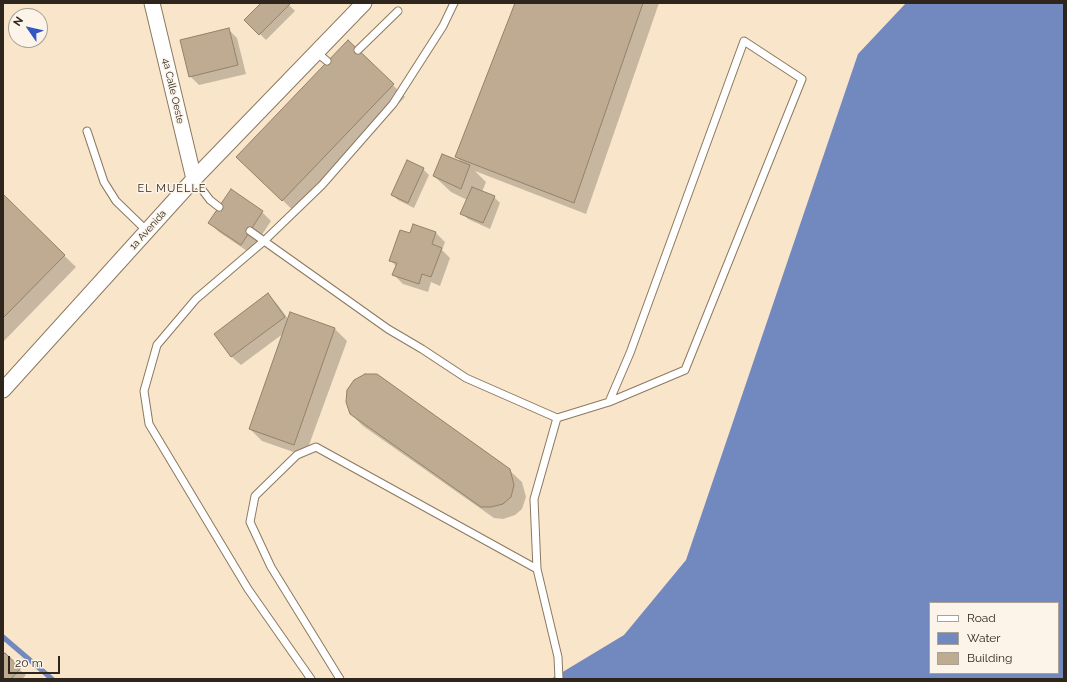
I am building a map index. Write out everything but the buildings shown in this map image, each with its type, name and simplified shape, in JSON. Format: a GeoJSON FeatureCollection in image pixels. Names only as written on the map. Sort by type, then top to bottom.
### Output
{"type":"FeatureCollection","features":[{"type":"Feature","properties":{"kind":"street","name":"4a Calle Oeste"},"geometry":{"type":"LineString","coordinates":[[152,3],[194,179]]}},
{"type":"Feature","properties":{"kind":"street","name":"1a Avenida"},"geometry":{"type":"LineString","coordinates":[[3,390],[194,179],[322,57],[364,3]]}},
{"type":"Feature","properties":{"kind":"lane"},"geometry":{"type":"LineString","coordinates":[[310,679],[248,589],[149,424],[144,391],[157,346],[196,299],[264,241],[322,185],[393,104],[443,26],[454,3]]}},
{"type":"Feature","properties":{"kind":"lane"},"geometry":{"type":"LineString","coordinates":[[358,50],[398,11]]}},
{"type":"Feature","properties":{"kind":"lane"},"geometry":{"type":"LineString","coordinates":[[250,231],[388,329],[466,378],[557,418],[609,402],[685,370],[802,79],[744,41],[630,353],[609,402]]}},
{"type":"Feature","properties":{"kind":"lane"},"geometry":{"type":"LineString","coordinates":[[87,131],[104,182],[116,201],[147,231]]}},
{"type":"Feature","properties":{"kind":"lane"},"geometry":{"type":"LineString","coordinates":[[194,179],[210,200],[219,208]]}},
{"type":"Feature","properties":{"kind":"lane"},"geometry":{"type":"LineString","coordinates":[[557,418],[534,499],[537,569],[558,656],[560,679]]}},
{"type":"Feature","properties":{"kind":"lane"},"geometry":{"type":"LineString","coordinates":[[340,679],[271,566],[250,522],[255,496],[297,455],[316,447],[537,569]]}},
{"type":"Feature","properties":{"kind":"water"},"geometry":{"type":"Polygon","coordinates":[[[906,3],[1064,3],[1064,679],[551,679],[624,635],[686,560],[858,54],[906,3]]]}},
{"type":"Feature","properties":{"kind":"waterway"},"geometry":{"type":"LineString","coordinates":[[3,637],[52,679]]}},
{"type":"Feature","properties":{"kind":"district","name":"EL MUELLE"},"geometry":{"type":"Point","coordinates":[172,189]}}]}
